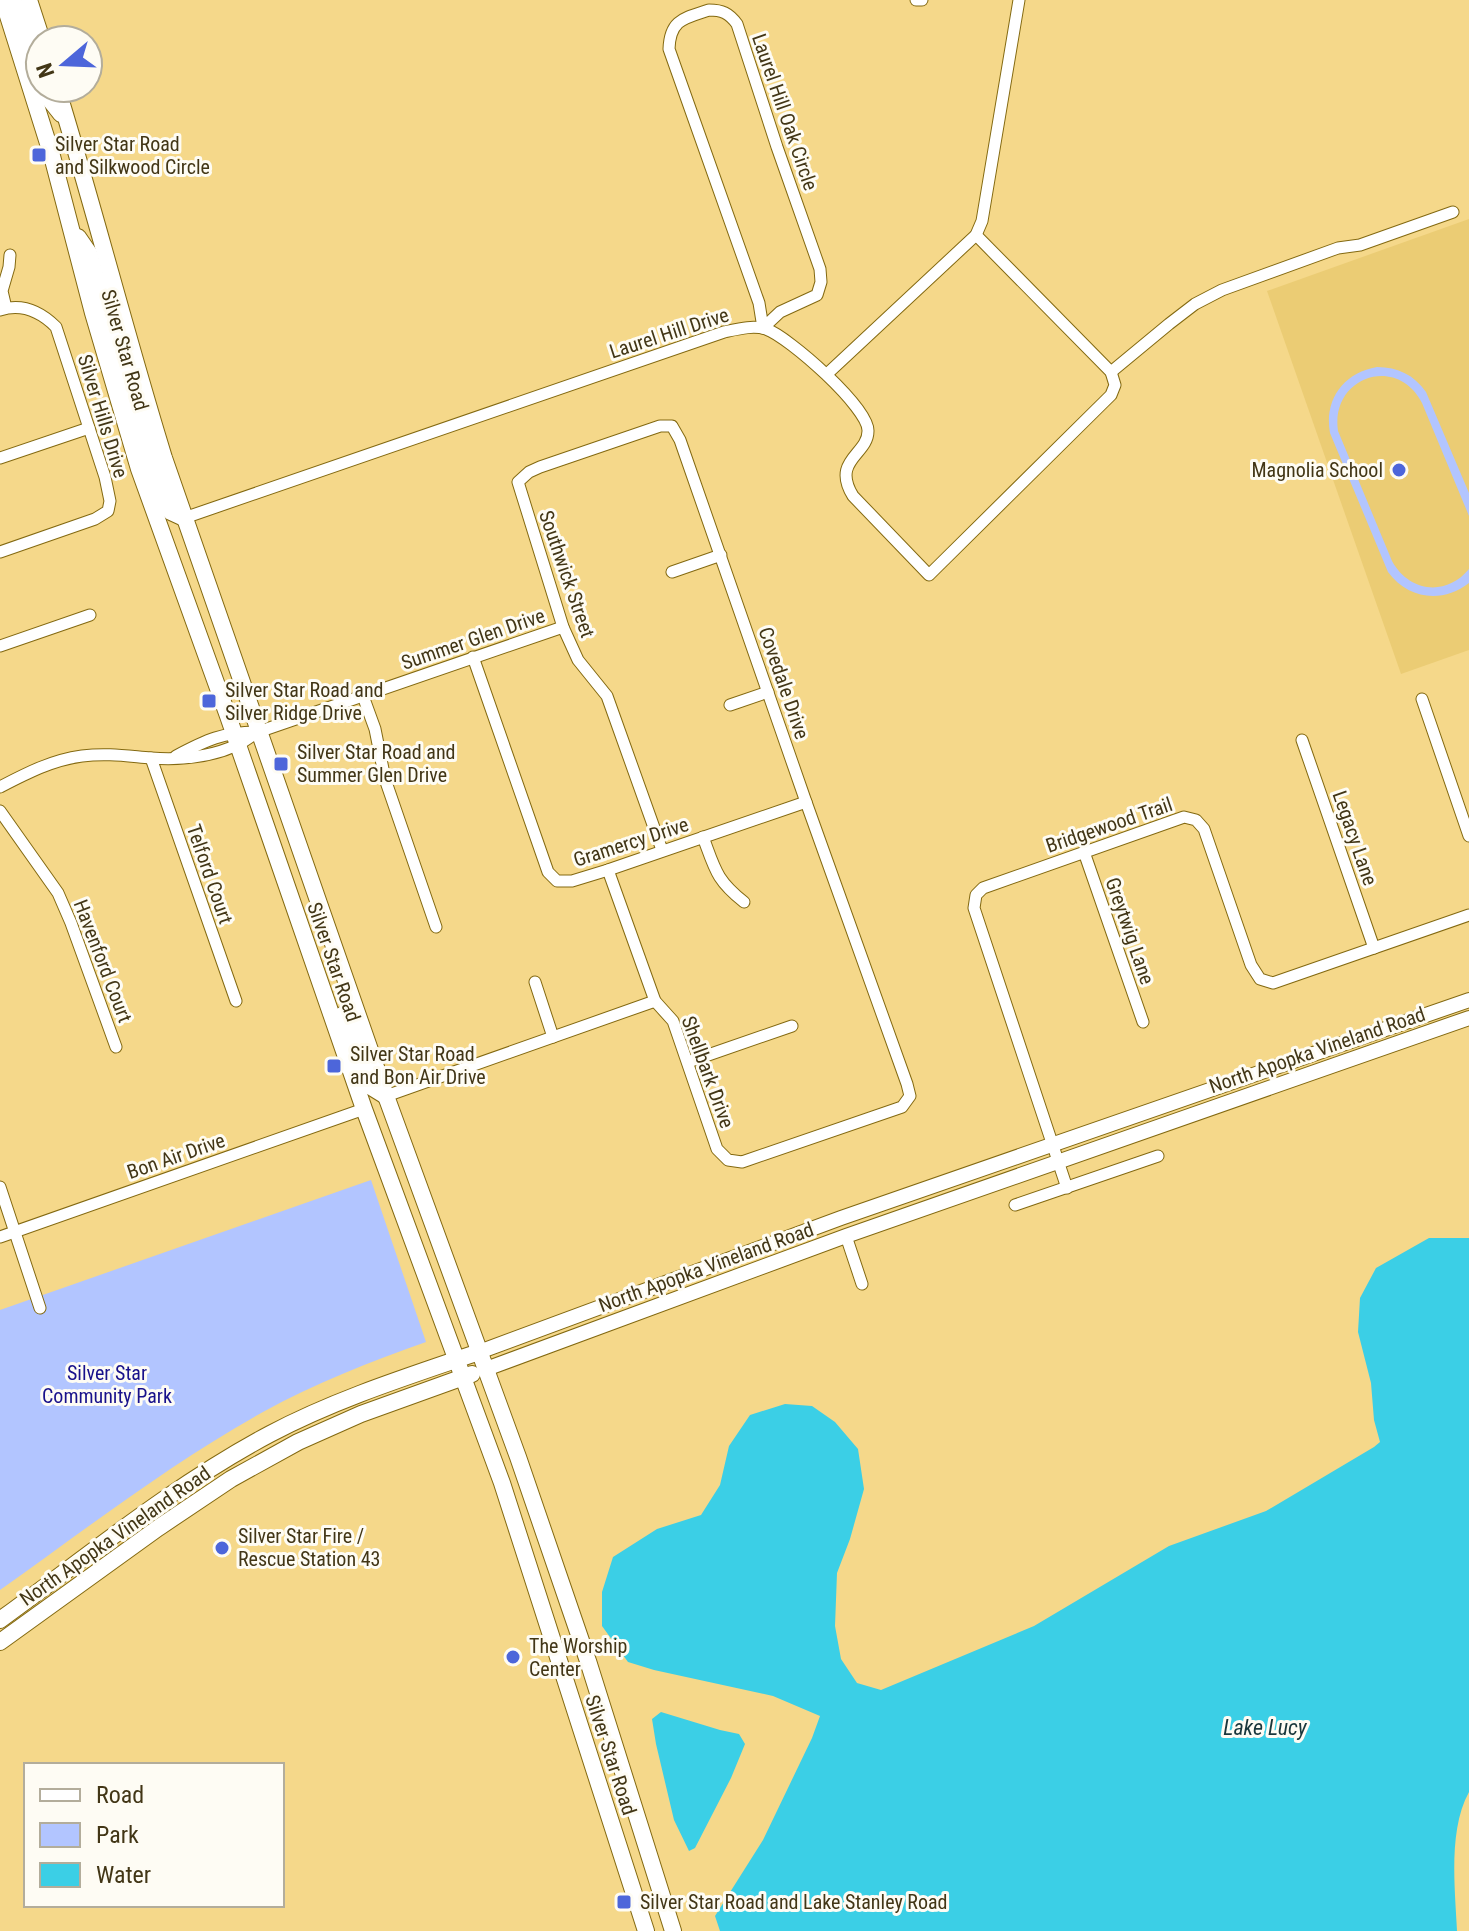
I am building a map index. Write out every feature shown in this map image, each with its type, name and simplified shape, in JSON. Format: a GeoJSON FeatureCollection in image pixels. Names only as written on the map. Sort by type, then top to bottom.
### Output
{"type":"FeatureCollection","features":[{"type":"Feature","properties":{"kind":"main road","name":"Silver Star Road"},"geometry":{"type":"LineString","coordinates":[[3,0],[24,54]]}},
{"type":"Feature","properties":{"kind":"main road"},"geometry":{"type":"LineString","coordinates":[[12,0],[24,26]]}},
{"type":"Feature","properties":{"kind":"main road"},"geometry":{"type":"LineString","coordinates":[[29,0],[37,24]]}},
{"type":"Feature","properties":{"kind":"main road","name":"Silver Star Road"},"geometry":{"type":"LineString","coordinates":[[41,104],[52,156],[139,469],[364,1109],[502,1483],[646,1931]]}},
{"type":"Feature","properties":{"kind":"main road"},"geometry":{"type":"LineString","coordinates":[[44,104],[52,123],[69,191],[74,201],[95,220]]}},
{"type":"Feature","properties":{"kind":"main road"},"geometry":{"type":"LineString","coordinates":[[53,104],[67,122]]}},
{"type":"Feature","properties":{"kind":"main road","name":"Silver Star Road"},"geometry":{"type":"LineString","coordinates":[[62,104],[144,395],[184,518],[588,1661],[673,1931]]}},
{"type":"Feature","properties":{"kind":"main road"},"geometry":{"type":"LineString","coordinates":[[71,227],[89,253],[123,369],[144,395]]}},
{"type":"Feature","properties":{"kind":"main road"},"geometry":{"type":"LineString","coordinates":[[111,376],[129,395],[165,506],[184,518]]}},
{"type":"Feature","properties":{"kind":"main road"},"geometry":{"type":"LineString","coordinates":[[306,943],[325,966],[371,1087],[386,1096]]}},
{"type":"Feature","properties":{"kind":"main road","name":"North Apopka Vineland Road"},"geometry":{"type":"LineString","coordinates":[[0,1620],[205,1472],[270,1434],[323,1409],[479,1352]]}},
{"type":"Feature","properties":{"kind":"main road","name":"North Apopka Vineland Road"},"geometry":{"type":"LineString","coordinates":[[0,1642],[231,1479],[298,1442],[361,1414],[486,1369]]}},
{"type":"Feature","properties":{"kind":"street"},"geometry":{"type":"LineString","coordinates":[[827,374],[976,235],[982,221],[1019,0]]}},
{"type":"Feature","properties":{"kind":"street","name":"Laurel Hill Oak Circle"},"geometry":{"type":"LineString","coordinates":[[709,10],[731,15],[737,24],[820,269],[821,282],[817,295],[780,312],[763,328],[759,303],[669,49],[674,26],[709,10]]}},
{"type":"Feature","properties":{"kind":"street"},"geometry":{"type":"LineString","coordinates":[[1111,372],[1195,304],[1222,290],[1338,248],[1372,241],[1453,212]]}},
{"type":"Feature","properties":{"kind":"street"},"geometry":{"type":"LineString","coordinates":[[763,328],[778,334],[827,374],[865,417],[869,428],[867,440],[851,459],[846,475],[847,487],[929,575],[1111,395],[1115,385],[1111,372],[976,235]]}},
{"type":"Feature","properties":{"kind":"street"},"geometry":{"type":"LineString","coordinates":[[0,268],[10,255],[2,291],[3,309]]}},
{"type":"Feature","properties":{"kind":"street","name":"Silver Hills Drive"},"geometry":{"type":"LineString","coordinates":[[0,552],[95,519],[108,511],[110,501],[56,327],[46,317],[25,307],[3,309]]}},
{"type":"Feature","properties":{"kind":"street","name":"Laurel Hill Drive"},"geometry":{"type":"LineString","coordinates":[[184,518],[724,332],[763,328]]}},
{"type":"Feature","properties":{"kind":"street","name":"Covedale Drive"},"geometry":{"type":"LineString","coordinates":[[518,482],[540,467],[660,426],[672,426],[680,440],[907,1084],[910,1096],[902,1107]]}},
{"type":"Feature","properties":{"kind":"street"},"geometry":{"type":"LineString","coordinates":[[0,458],[89,428]]}},
{"type":"Feature","properties":{"kind":"street","name":"Southwick Street"},"geometry":{"type":"LineString","coordinates":[[518,482],[563,627],[578,660],[607,696],[662,850]]}},
{"type":"Feature","properties":{"kind":"street"},"geometry":{"type":"LineString","coordinates":[[672,572],[721,555]]}},
{"type":"Feature","properties":{"kind":"street"},"geometry":{"type":"LineString","coordinates":[[0,646],[90,615]]}},
{"type":"Feature","properties":{"kind":"street","name":"Summer Glen Drive"},"geometry":{"type":"LineString","coordinates":[[151,758],[172,758],[206,740],[236,738],[258,732],[563,627]]}},
{"type":"Feature","properties":{"kind":"street","name":"Gramercy Drive"},"geometry":{"type":"LineString","coordinates":[[473,657],[548,872],[557,881],[572,881],[608,870],[806,802]]}},
{"type":"Feature","properties":{"kind":"street"},"geometry":{"type":"LineString","coordinates":[[730,705],[768,692]]}},
{"type":"Feature","properties":{"kind":"street"},"geometry":{"type":"LineString","coordinates":[[363,696],[375,729],[385,779],[436,927]]}},
{"type":"Feature","properties":{"kind":"street"},"geometry":{"type":"LineString","coordinates":[[1422,699],[1469,836]]}},
{"type":"Feature","properties":{"kind":"street","name":"Legacy Lane"},"geometry":{"type":"LineString","coordinates":[[1302,740],[1374,948]]}},
{"type":"Feature","properties":{"kind":"street"},"geometry":{"type":"LineString","coordinates":[[0,787],[42,766],[81,756],[123,754],[151,758]]}},
{"type":"Feature","properties":{"kind":"street","name":"Telford Court"},"geometry":{"type":"LineString","coordinates":[[151,758],[236,1001]]}},
{"type":"Feature","properties":{"kind":"street","name":"Havenford Court"},"geometry":{"type":"LineString","coordinates":[[0,811],[58,893],[116,1047]]}},
{"type":"Feature","properties":{"kind":"street","name":"Bridgewood Trail"},"geometry":{"type":"LineString","coordinates":[[1067,1188],[974,908],[976,895],[983,888],[1184,817],[1196,820],[1204,829],[1251,965],[1260,979],[1273,983],[1469,915]]}},
{"type":"Feature","properties":{"kind":"street"},"geometry":{"type":"LineString","coordinates":[[703,837],[718,875],[727,888],[744,902]]}},
{"type":"Feature","properties":{"kind":"street","name":"Greytwig Lane"},"geometry":{"type":"LineString","coordinates":[[1084,852],[1143,1022]]}},
{"type":"Feature","properties":{"kind":"street","name":"Shellbark Drive"},"geometry":{"type":"LineString","coordinates":[[608,870],[655,1001],[673,1021],[717,1149],[728,1160],[742,1162],[902,1107]]}},
{"type":"Feature","properties":{"kind":"street"},"geometry":{"type":"LineString","coordinates":[[535,982],[553,1037]]}},
{"type":"Feature","properties":{"kind":"street","name":"North Apopka Vineland Road"},"geometry":{"type":"LineString","coordinates":[[479,1352],[841,1218],[1469,1000]]}},
{"type":"Feature","properties":{"kind":"street"},"geometry":{"type":"LineString","coordinates":[[386,1096],[655,1001]]}},
{"type":"Feature","properties":{"kind":"street","name":"North Apopka Vineland Road"},"geometry":{"type":"LineString","coordinates":[[486,1369],[846,1236],[1469,1018]]}},
{"type":"Feature","properties":{"kind":"street"},"geometry":{"type":"LineString","coordinates":[[688,1062],[792,1026]]}},
{"type":"Feature","properties":{"kind":"street","name":"Bon Air Drive"},"geometry":{"type":"LineString","coordinates":[[0,1237],[364,1109]]}},
{"type":"Feature","properties":{"kind":"street"},"geometry":{"type":"LineString","coordinates":[[1015,1205],[1158,1156]]}},
{"type":"Feature","properties":{"kind":"street"},"geometry":{"type":"LineString","coordinates":[[0,1187],[40,1308]]}},
{"type":"Feature","properties":{"kind":"street"},"geometry":{"type":"LineString","coordinates":[[846,1236],[862,1284]]}},
{"type":"Feature","properties":{"kind":"shaded area","name":"Magnolia School"},"geometry":{"type":"Polygon","coordinates":[[[1469,219],[1469,650],[1401,674],[1267,291],[1469,219]]]}},
{"type":"Feature","properties":{"kind":"green space"},"geometry":{"type":"Polygon","coordinates":[[[1377,367],[1405,373],[1426,392],[1469,493],[1469,516],[1422,403],[1411,388],[1397,379],[1382,376],[1354,385],[1344,397],[1338,412],[1338,431],[1392,561],[1399,571],[1418,585],[1439,587],[1460,578],[1469,569],[1469,583],[1448,594],[1426,596],[1415,593],[1388,572],[1330,433],[1330,410],[1338,390],[1354,375],[1377,367]]]}},
{"type":"Feature","properties":{"kind":"green space","name":"Silver Star Community Park"},"geometry":{"type":"Polygon","coordinates":[[[371,1180],[426,1342],[323,1382],[229,1432],[129,1497],[0,1590],[0,1310],[371,1180]]]}},
{"type":"Feature","properties":{"kind":"water","name":"Lake Lucy"},"geometry":{"type":"Polygon","coordinates":[[[1429,1238],[1469,1238],[1469,1792],[1462,1807],[1455,1842],[1457,1931],[720,1931],[715,1916],[763,1840],[820,1716],[773,1696],[628,1662],[602,1626],[602,1592],[613,1557],[657,1529],[701,1515],[720,1485],[729,1446],[750,1415],[785,1404],[812,1406],[835,1422],[858,1449],[864,1489],[837,1573],[835,1626],[841,1659],[857,1683],[881,1690],[1034,1626],[1169,1546],[1266,1511],[1374,1447],[1380,1442],[1374,1420],[1371,1383],[1358,1332],[1360,1298],[1376,1268],[1429,1238]]]}},
{"type":"Feature","properties":{"kind":"water"},"geometry":{"type":"Polygon","coordinates":[[[661,1712],[739,1734],[745,1744],[695,1848],[689,1851],[674,1820],[656,1744],[652,1719],[661,1712]]]}},
{"type":"Feature","properties":{"kind":"place","name":"Silver Star Road and Silkwood Circle"},"geometry":{"type":"Point","coordinates":[39,155]}},
{"type":"Feature","properties":{"kind":"place","name":"Magnolia School"},"geometry":{"type":"Point","coordinates":[1399,470]}},
{"type":"Feature","properties":{"kind":"place","name":"Silver Star Road and Silver Ridge Drive"},"geometry":{"type":"Point","coordinates":[209,701]}},
{"type":"Feature","properties":{"kind":"place","name":"Silver Star Road and Summer Glen Drive"},"geometry":{"type":"Point","coordinates":[281,764]}},
{"type":"Feature","properties":{"kind":"place","name":"Silver Star Road and Bon Air Drive"},"geometry":{"type":"Point","coordinates":[334,1066]}},
{"type":"Feature","properties":{"kind":"place","name":"Silver Star Fire / Rescue Station 43"},"geometry":{"type":"Point","coordinates":[222,1548]}},
{"type":"Feature","properties":{"kind":"place","name":"The Worship Center"},"geometry":{"type":"Point","coordinates":[513,1657]}},
{"type":"Feature","properties":{"kind":"place","name":"Silver Star Road and Lake Stanley Road"},"geometry":{"type":"Point","coordinates":[624,1902]}}]}
